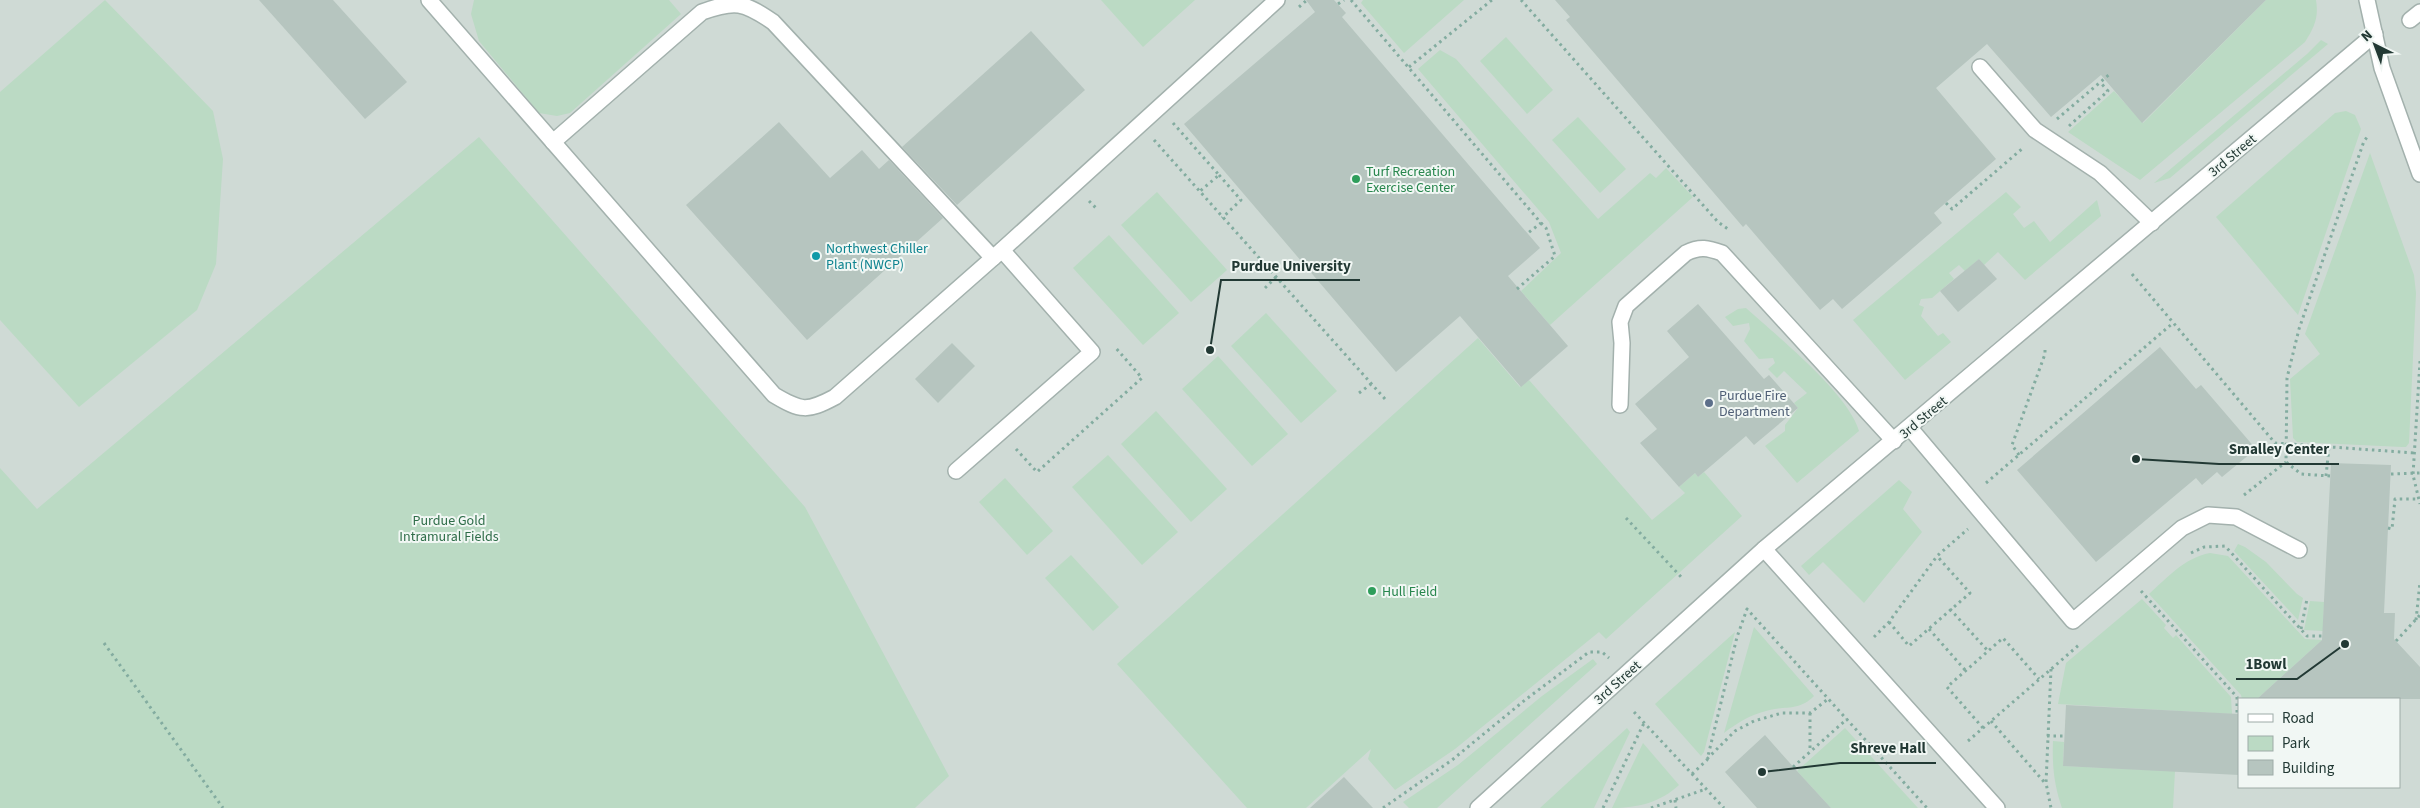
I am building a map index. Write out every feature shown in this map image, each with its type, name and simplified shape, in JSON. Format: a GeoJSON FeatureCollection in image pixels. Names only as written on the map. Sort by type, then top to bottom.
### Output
{"type":"FeatureCollection","features":[{"type":"Feature","properties":{"kind":"street"},"geometry":{"type":"LineString","coordinates":[[432,1],[774,395],[794,407],[815,408],[835,397],[997,254],[1277,0]]}},
{"type":"Feature","properties":{"kind":"street"},"geometry":{"type":"LineString","coordinates":[[2367,0],[2382,68],[2420,174]]}},
{"type":"Feature","properties":{"kind":"street"},"geometry":{"type":"LineString","coordinates":[[554,142],[702,12],[724,4],[750,6],[773,22],[1092,352],[956,472]]}},
{"type":"Feature","properties":{"kind":"street","name":"3rd Street"},"geometry":{"type":"LineString","coordinates":[[1478,808],[1764,549],[1910,428],[2375,34]]}},
{"type":"Feature","properties":{"kind":"street"},"geometry":{"type":"LineString","coordinates":[[1980,67],[2035,130],[2100,173],[2152,223]]}},
{"type":"Feature","properties":{"kind":"street"},"geometry":{"type":"LineString","coordinates":[[1620,405],[1622,343],[1620,322],[1626,306],[1686,253],[1697,248],[1708,248],[1722,253],[1894,441]]}},
{"type":"Feature","properties":{"kind":"street"},"geometry":{"type":"LineString","coordinates":[[1910,428],[2073,621],[2182,528],[2208,515],[2236,516],[2299,550]]}},
{"type":"Feature","properties":{"kind":"street"},"geometry":{"type":"LineString","coordinates":[[1764,549],[1997,808]]}},
{"type":"Feature","properties":{"kind":"path"},"geometry":{"type":"LineString","coordinates":[[1293,12],[1307,0]]}},
{"type":"Feature","properties":{"kind":"path"},"geometry":{"type":"LineString","coordinates":[[1338,4],[1344,0]]}},
{"type":"Feature","properties":{"kind":"path"},"geometry":{"type":"LineString","coordinates":[[1351,0],[1546,228],[1555,256],[1517,289]]}},
{"type":"Feature","properties":{"kind":"path"},"geometry":{"type":"LineString","coordinates":[[1409,67],[1492,0]]}},
{"type":"Feature","properties":{"kind":"path"},"geometry":{"type":"LineString","coordinates":[[1521,0],[1718,222],[1730,231]]}},
{"type":"Feature","properties":{"kind":"path"},"geometry":{"type":"LineString","coordinates":[[2055,121],[2111,73]]}},
{"type":"Feature","properties":{"kind":"path"},"geometry":{"type":"LineString","coordinates":[[2064,131],[2108,91],[2100,82]]}},
{"type":"Feature","properties":{"kind":"path"},"geometry":{"type":"LineString","coordinates":[[1170,120],[1241,200],[1222,218]]}},
{"type":"Feature","properties":{"kind":"path"},"geometry":{"type":"LineString","coordinates":[[2286,462],[2287,378],[2299,329],[2364,141],[2369,135]]}},
{"type":"Feature","properties":{"kind":"path"},"geometry":{"type":"LineString","coordinates":[[1150,137],[1385,399]]}},
{"type":"Feature","properties":{"kind":"path"},"geometry":{"type":"LineString","coordinates":[[1946,202],[1952,209],[2028,143]]}},
{"type":"Feature","properties":{"kind":"path"},"geometry":{"type":"LineString","coordinates":[[1199,192],[1219,175]]}},
{"type":"Feature","properties":{"kind":"path"},"geometry":{"type":"LineString","coordinates":[[1528,234],[1541,223]]}},
{"type":"Feature","properties":{"kind":"path"},"geometry":{"type":"LineString","coordinates":[[2132,274],[2275,443],[2415,453]]}},
{"type":"Feature","properties":{"kind":"path"},"geometry":{"type":"LineString","coordinates":[[1265,288],[1276,277]]}},
{"type":"Feature","properties":{"kind":"path"},"geometry":{"type":"LineString","coordinates":[[1968,498],[2173,322]]}},
{"type":"Feature","properties":{"kind":"path"},"geometry":{"type":"LineString","coordinates":[[1008,456],[1016,449],[1037,472],[1142,378],[1110,343]]}},
{"type":"Feature","properties":{"kind":"path"},"geometry":{"type":"LineString","coordinates":[[2019,455],[2012,445],[2045,354],[2045,348]]}},
{"type":"Feature","properties":{"kind":"path"},"geometry":{"type":"LineString","coordinates":[[2420,361],[2413,475],[2420,504]]}},
{"type":"Feature","properties":{"kind":"path"},"geometry":{"type":"LineString","coordinates":[[1359,393],[1371,384]]}},
{"type":"Feature","properties":{"kind":"path"},"geometry":{"type":"LineString","coordinates":[[2286,462],[2301,474],[2328,476],[2329,447]]}},
{"type":"Feature","properties":{"kind":"path"},"geometry":{"type":"LineString","coordinates":[[2244,495],[2286,462]]}},
{"type":"Feature","properties":{"kind":"path"},"geometry":{"type":"LineString","coordinates":[[2391,474],[2413,475],[2420,473]]}},
{"type":"Feature","properties":{"kind":"path"},"geometry":{"type":"LineString","coordinates":[[2388,528],[2392,529],[2395,499],[2418,499]]}},
{"type":"Feature","properties":{"kind":"path"},"geometry":{"type":"LineString","coordinates":[[1938,556],[1970,593],[1910,646],[1889,622],[1938,556],[1984,516]]}},
{"type":"Feature","properties":{"kind":"path"},"geometry":{"type":"LineString","coordinates":[[1626,518],[1682,578]]}},
{"type":"Feature","properties":{"kind":"path"},"geometry":{"type":"LineString","coordinates":[[2185,555],[2204,547],[2225,546],[2307,636],[2322,636]]}},
{"type":"Feature","properties":{"kind":"path"},"geometry":{"type":"LineString","coordinates":[[2416,620],[2420,582]]}},
{"type":"Feature","properties":{"kind":"path"},"geometry":{"type":"LineString","coordinates":[[2133,598],[2148,585]]}},
{"type":"Feature","properties":{"kind":"path"},"geometry":{"type":"LineString","coordinates":[[2141,591],[2237,697],[2237,714]]}},
{"type":"Feature","properties":{"kind":"path"},"geometry":{"type":"LineString","coordinates":[[2301,629],[2307,599]]}},
{"type":"Feature","properties":{"kind":"path"},"geometry":{"type":"LineString","coordinates":[[1706,760],[1737,637],[1747,609],[1927,808]]}},
{"type":"Feature","properties":{"kind":"path"},"geometry":{"type":"LineString","coordinates":[[1950,610],[1988,651]]}},
{"type":"Feature","properties":{"kind":"path"},"geometry":{"type":"LineString","coordinates":[[2396,641],[2420,615]]}},
{"type":"Feature","properties":{"kind":"path"},"geometry":{"type":"LineString","coordinates":[[1929,629],[1966,670]]}},
{"type":"Feature","properties":{"kind":"path"},"geometry":{"type":"LineString","coordinates":[[2040,679],[2003,638],[1947,687],[1983,728],[2040,679],[2081,643]]}},
{"type":"Feature","properties":{"kind":"path"},"geometry":{"type":"LineString","coordinates":[[104,643],[223,808]]}},
{"type":"Feature","properties":{"kind":"path"},"geometry":{"type":"LineString","coordinates":[[1383,808],[1452,760],[1525,700],[1589,652],[1602,652],[1628,672]]}},
{"type":"Feature","properties":{"kind":"path"},"geometry":{"type":"LineString","coordinates":[[2051,669],[2046,783],[2051,808]]}},
{"type":"Feature","properties":{"kind":"path"},"geometry":{"type":"LineString","coordinates":[[1692,774],[1735,731],[1754,722],[1782,713],[1810,713],[1828,699]]}},
{"type":"Feature","properties":{"kind":"path"},"geometry":{"type":"LineString","coordinates":[[1634,712],[1724,808]]}},
{"type":"Feature","properties":{"kind":"path"},"geometry":{"type":"LineString","coordinates":[[1810,713],[1810,752]]}},
{"type":"Feature","properties":{"kind":"path"},"geometry":{"type":"LineString","coordinates":[[1793,767],[1847,719]]}},
{"type":"Feature","properties":{"kind":"path"},"geometry":{"type":"LineString","coordinates":[[1991,721],[2046,783]]}},
{"type":"Feature","properties":{"kind":"path"},"geometry":{"type":"LineString","coordinates":[[1603,808],[1644,723]]}},
{"type":"Feature","properties":{"kind":"path"},"geometry":{"type":"LineString","coordinates":[[2047,736],[2064,736]]}},
{"type":"Feature","properties":{"kind":"path"},"geometry":{"type":"LineString","coordinates":[[1651,808],[1706,789]]}},
{"type":"Feature","properties":{"kind":"path"},"geometry":{"type":"LineString","coordinates":[[1675,800],[1676,808]]}},
{"type":"Feature","properties":{"kind":"shaded area"},"geometry":{"type":"Polygon","coordinates":[[[0,0],[2420,0],[2420,808],[0,808],[0,0]]]}},
{"type":"Feature","properties":{"kind":"green space"},"geometry":{"type":"Polygon","coordinates":[[[105,0],[213,111],[223,159],[216,264],[197,310],[79,407],[0,320],[0,92],[105,0]]]}},
{"type":"Feature","properties":{"kind":"green space"},"geometry":{"type":"Polygon","coordinates":[[[474,0],[669,0],[681,14],[570,113],[557,116],[539,113],[479,41],[471,14],[474,0]]]}},
{"type":"Feature","properties":{"kind":"green space"},"geometry":{"type":"Polygon","coordinates":[[[1101,0],[1195,0],[1143,47],[1101,0]]]}},
{"type":"Feature","properties":{"kind":"green space"},"geometry":{"type":"Polygon","coordinates":[[[1363,0],[1464,0],[1404,53],[1361,3],[1363,0]]]}},
{"type":"Feature","properties":{"kind":"green space"},"geometry":{"type":"Polygon","coordinates":[[[2266,0],[2316,0],[2317,12],[2315,22],[2305,42],[2140,180],[2068,132],[2114,91],[2143,123],[2266,0]]]}},
{"type":"Feature","properties":{"kind":"green space"},"geometry":{"type":"Polygon","coordinates":[[[1506,37],[1553,90],[1527,114],[1480,61],[1506,37]]]}},
{"type":"Feature","properties":{"kind":"green space"},"geometry":{"type":"Polygon","coordinates":[[[2321,40],[2328,44],[2170,178],[2154,183],[2307,54],[2321,40]]]}},
{"type":"Feature","properties":{"kind":"green space"},"geometry":{"type":"Polygon","coordinates":[[[1440,50],[1456,59],[1598,219],[1650,173],[1656,178],[1666,168],[1693,197],[1550,325],[1521,291],[1561,253],[1549,222],[1418,69],[1440,50]]]}},
{"type":"Feature","properties":{"kind":"green space"},"geometry":{"type":"Polygon","coordinates":[[[2346,111],[2355,115],[2361,129],[2298,315],[2216,217],[2335,113],[2346,111]]]}},
{"type":"Feature","properties":{"kind":"green space"},"geometry":{"type":"Polygon","coordinates":[[[1578,117],[1626,169],[1600,193],[1552,140],[1578,117]]]}},
{"type":"Feature","properties":{"kind":"green space","name":"Purdue Gold Intramural Fields"},"geometry":{"type":"Polygon","coordinates":[[[479,137],[805,507],[949,776],[915,808],[0,808],[0,468],[37,509],[479,137]]]}},
{"type":"Feature","properties":{"kind":"green space"},"geometry":{"type":"Polygon","coordinates":[[[2370,153],[2414,275],[2416,293],[2409,443],[2406,447],[2402,447],[2297,442],[2293,438],[2290,379],[2320,354],[2305,334],[2370,153]]]}},
{"type":"Feature","properties":{"kind":"green space"},"geometry":{"type":"Polygon","coordinates":[[[1157,192],[1227,270],[1191,302],[1121,225],[1157,192]]]}},
{"type":"Feature","properties":{"kind":"green space"},"geometry":{"type":"Polygon","coordinates":[[[2006,192],[2021,207],[2013,214],[2024,228],[2034,221],[2050,242],[2097,200],[2101,216],[2025,280],[1998,252],[1984,265],[1979,259],[1965,271],[1959,265],[1949,273],[1954,279],[1932,298],[1921,299],[1919,305],[1924,307],[1921,316],[1938,336],[1943,333],[1951,342],[1905,380],[1853,320],[2006,192]]]}},
{"type":"Feature","properties":{"kind":"green space"},"geometry":{"type":"Polygon","coordinates":[[[1109,235],[1179,313],[1143,345],[1073,268],[1109,235]]]}},
{"type":"Feature","properties":{"kind":"green space"},"geometry":{"type":"Polygon","coordinates":[[[1746,308],[1827,383],[1853,416],[1859,431],[1797,483],[1765,446],[1785,431],[1785,425],[1798,408],[1794,403],[1807,393],[1784,371],[1777,378],[1768,369],[1775,363],[1773,358],[1759,359],[1744,341],[1750,329],[1749,323],[1733,326],[1725,317],[1738,309],[1746,308]]]}},
{"type":"Feature","properties":{"kind":"green space"},"geometry":{"type":"Polygon","coordinates":[[[1266,313],[1337,391],[1301,423],[1231,346],[1266,313]]]}},
{"type":"Feature","properties":{"kind":"green space","name":"Hull Field"},"geometry":{"type":"Polygon","coordinates":[[[1478,338],[1520,387],[1529,380],[1652,520],[1685,493],[1679,487],[1695,473],[1698,477],[1704,472],[1742,516],[1606,639],[1599,632],[1455,749],[1395,790],[1368,759],[1371,749],[1306,808],[1247,808],[1117,664],[1478,338]]]}},
{"type":"Feature","properties":{"kind":"green space"},"geometry":{"type":"Polygon","coordinates":[[[1218,356],[1288,434],[1252,466],[1182,389],[1218,356]]]}},
{"type":"Feature","properties":{"kind":"green space"},"geometry":{"type":"Polygon","coordinates":[[[1156,411],[1227,489],[1191,522],[1121,444],[1156,411]]]}},
{"type":"Feature","properties":{"kind":"green space"},"geometry":{"type":"Polygon","coordinates":[[[1108,455],[1178,532],[1142,565],[1072,487],[1108,455]]]}},
{"type":"Feature","properties":{"kind":"green space"},"geometry":{"type":"Polygon","coordinates":[[[1005,478],[1053,531],[1027,555],[979,502],[1005,478]]]}},
{"type":"Feature","properties":{"kind":"green space"},"geometry":{"type":"Polygon","coordinates":[[[1899,480],[1912,492],[1903,509],[1922,532],[1864,603],[1823,562],[1809,575],[1801,566],[1899,480]]]}},
{"type":"Feature","properties":{"kind":"green space"},"geometry":{"type":"Polygon","coordinates":[[[2238,544],[2266,562],[2303,598],[2298,620],[2234,551],[2238,544]]]}},
{"type":"Feature","properties":{"kind":"green space"},"geometry":{"type":"Polygon","coordinates":[[[2210,553],[2228,556],[2305,639],[2322,640],[2258,698],[2242,698],[2149,594],[2184,564],[2210,553]]]}},
{"type":"Feature","properties":{"kind":"green space"},"geometry":{"type":"Polygon","coordinates":[[[1071,555],[1119,607],[1093,631],[1045,578],[1071,555]]]}},
{"type":"Feature","properties":{"kind":"green space"},"geometry":{"type":"Polygon","coordinates":[[[2142,599],[2166,625],[2164,628],[2173,638],[2176,635],[2231,697],[2232,714],[2058,704],[2066,663],[2142,599]]]}},
{"type":"Feature","properties":{"kind":"green space"},"geometry":{"type":"Polygon","coordinates":[[[2310,601],[2324,602],[2323,631],[2304,630],[2310,601]]]}},
{"type":"Feature","properties":{"kind":"green space"},"geometry":{"type":"Polygon","coordinates":[[[1754,627],[1814,696],[1797,706],[1773,709],[1755,715],[1724,733],[1754,627]]]}},
{"type":"Feature","properties":{"kind":"green space"},"geometry":{"type":"Polygon","coordinates":[[[1735,632],[1704,752],[1701,756],[1655,704],[1735,632]]]}},
{"type":"Feature","properties":{"kind":"green space"},"geometry":{"type":"Polygon","coordinates":[[[1593,659],[1597,664],[1437,808],[1409,808],[1403,802],[1458,765],[1542,696],[1593,659]]]}},
{"type":"Feature","properties":{"kind":"green space"},"geometry":{"type":"Polygon","coordinates":[[[1627,728],[1630,732],[1594,808],[1540,808],[1627,728]]]}},
{"type":"Feature","properties":{"kind":"green space"},"geometry":{"type":"Polygon","coordinates":[[[1845,728],[1918,808],[1831,808],[1797,771],[1845,728]]]}},
{"type":"Feature","properties":{"kind":"green space"},"geometry":{"type":"Polygon","coordinates":[[[2053,741],[2064,742],[2063,766],[2175,771],[2173,808],[2062,808],[2054,775],[2053,741]]]}},
{"type":"Feature","properties":{"kind":"green space"},"geometry":{"type":"Polygon","coordinates":[[[1643,743],[1679,785],[1657,800],[1631,807],[1612,808],[1643,743]]]}},
{"type":"Feature","properties":{"kind":"building"},"geometry":{"type":"Polygon","coordinates":[[[259,0],[333,0],[407,82],[365,119],[259,0]]]}},
{"type":"Feature","properties":{"kind":"building","name":"Turf Recreation Exercise Center"},"geometry":{"type":"Polygon","coordinates":[[[1306,0],[1334,0],[1346,13],[1342,17],[1540,248],[1508,276],[1568,346],[1521,387],[1460,316],[1396,372],[1184,124],[1315,12],[1306,0]]]}},
{"type":"Feature","properties":{"kind":"building"},"geometry":{"type":"Polygon","coordinates":[[[1555,0],[2266,0],[2142,123],[2101,75],[2051,117],[1987,44],[1936,88],[1996,159],[1934,213],[1942,223],[1842,309],[1833,299],[1820,310],[1746,224],[1743,227],[1566,20],[1570,17],[1555,0]]]}},
{"type":"Feature","properties":{"kind":"building"},"geometry":{"type":"Polygon","coordinates":[[[1031,31],[1085,90],[957,205],[902,147],[1031,31]]]}},
{"type":"Feature","properties":{"kind":"building","name":"Northwest Chiller Plant (NWCP)"},"geometry":{"type":"Polygon","coordinates":[[[779,122],[830,178],[862,150],[879,169],[889,160],[943,218],[807,340],[686,205],[779,122]]]}},
{"type":"Feature","properties":{"kind":"building"},"geometry":{"type":"Polygon","coordinates":[[[1979,259],[1997,279],[1958,312],[1940,291],[1979,259]]]}},
{"type":"Feature","properties":{"kind":"building","name":"Purdue Fire Department"},"geometry":{"type":"Polygon","coordinates":[[[1698,304],[1764,379],[1769,375],[1798,408],[1754,445],[1746,436],[1698,477],[1695,473],[1679,487],[1640,443],[1657,429],[1635,404],[1689,357],[1667,331],[1698,304]]]}},
{"type":"Feature","properties":{"kind":"building"},"geometry":{"type":"Polygon","coordinates":[[[952,343],[975,366],[938,403],[915,379],[952,343]]]}},
{"type":"Feature","properties":{"kind":"building"},"geometry":{"type":"Polygon","coordinates":[[[2160,347],[2196,389],[2201,385],[2256,449],[2222,477],[2217,472],[2202,485],[2196,478],[2096,562],[2017,470],[2160,347]]]}},
{"type":"Feature","properties":{"kind":"building"},"geometry":{"type":"Polygon","coordinates":[[[2331,463],[2391,465],[2384,613],[2395,613],[2394,639],[2420,667],[2420,699],[2258,698],[2322,640],[2331,463]]]}},
{"type":"Feature","properties":{"kind":"building"},"geometry":{"type":"Polygon","coordinates":[[[2066,705],[2238,714],[2238,775],[2063,766],[2066,705]]]}},
{"type":"Feature","properties":{"kind":"building"},"geometry":{"type":"Polygon","coordinates":[[[1765,735],[1831,808],[1757,808],[1725,772],[1765,735]]]}},
{"type":"Feature","properties":{"kind":"building"},"geometry":{"type":"Polygon","coordinates":[[[1344,777],[1373,808],[1310,808],[1344,777]]]}},
{"type":"Feature","properties":{"kind":"place","name":"Turf Recreation Exercise Center"},"geometry":{"type":"Point","coordinates":[1356,179]}},
{"type":"Feature","properties":{"kind":"place","name":"Northwest Chiller Plant (NWCP)"},"geometry":{"type":"Point","coordinates":[816,256]}},
{"type":"Feature","properties":{"kind":"place","name":"Purdue University"},"geometry":{"type":"Point","coordinates":[1210,350]}},
{"type":"Feature","properties":{"kind":"place","name":"Purdue Fire Department"},"geometry":{"type":"Point","coordinates":[1709,403]}},
{"type":"Feature","properties":{"kind":"place","name":"Smalley Center"},"geometry":{"type":"Point","coordinates":[2136,459]}},
{"type":"Feature","properties":{"kind":"place","name":"Hull Field"},"geometry":{"type":"Point","coordinates":[1372,591]}},
{"type":"Feature","properties":{"kind":"place","name":"1Bowl"},"geometry":{"type":"Point","coordinates":[2345,644]}},
{"type":"Feature","properties":{"kind":"place","name":"Shreve Hall"},"geometry":{"type":"Point","coordinates":[1762,772]}}]}
